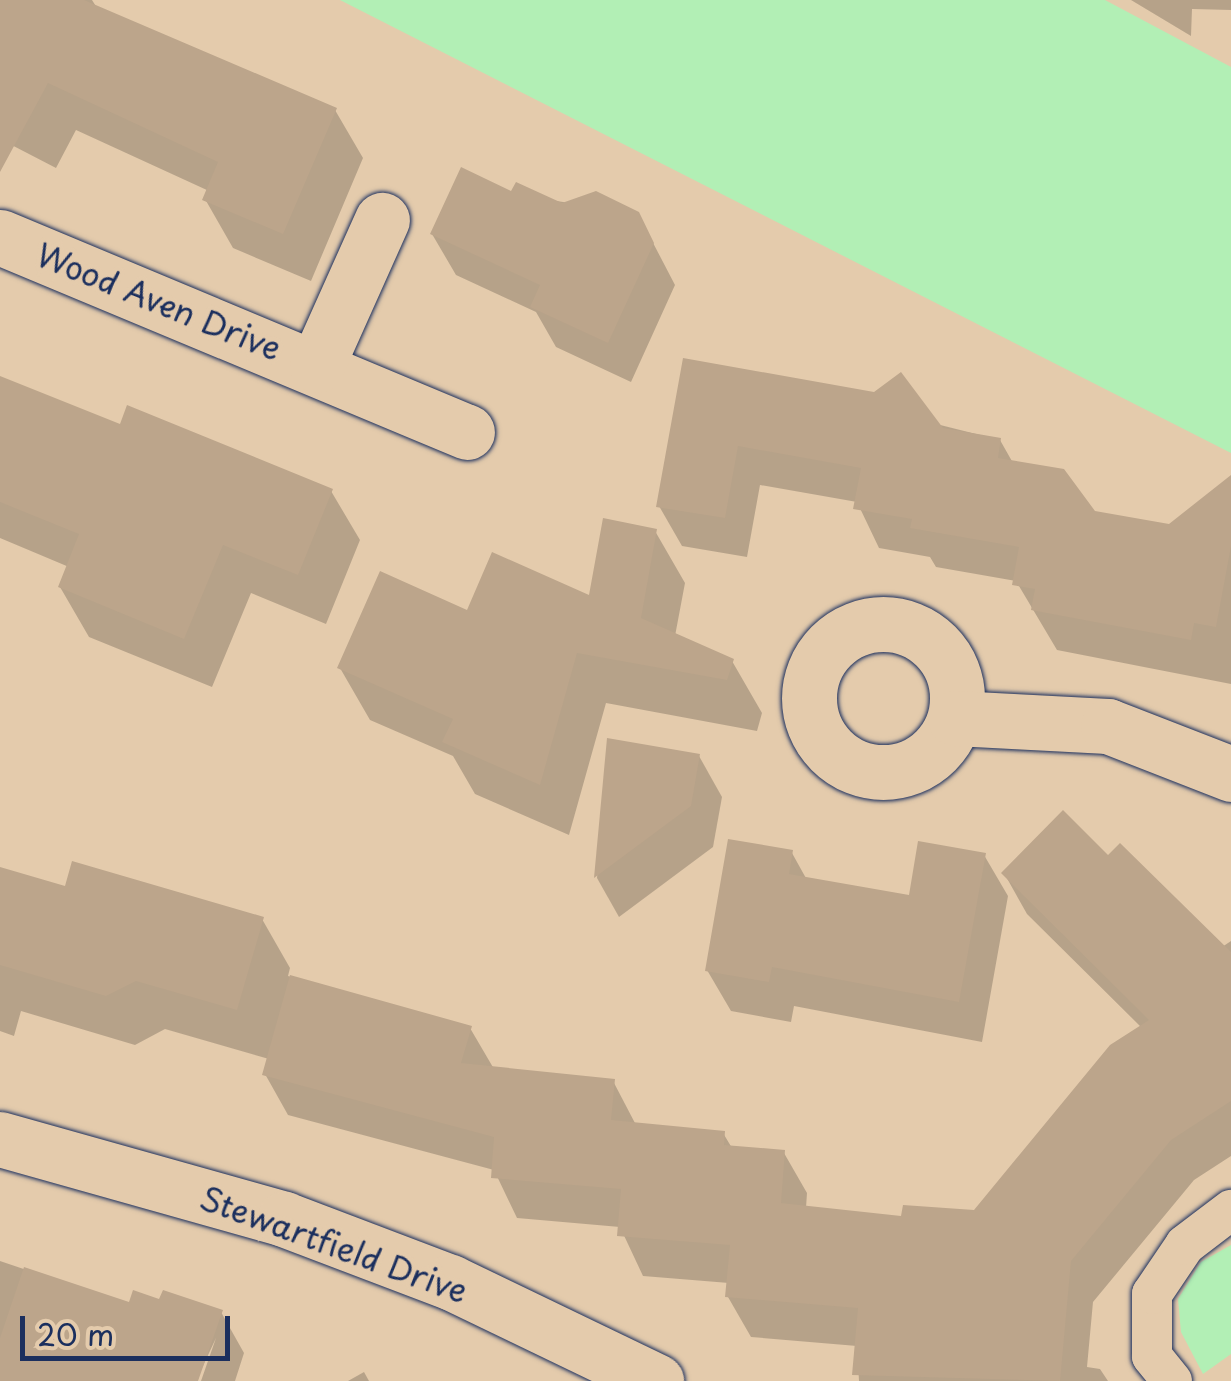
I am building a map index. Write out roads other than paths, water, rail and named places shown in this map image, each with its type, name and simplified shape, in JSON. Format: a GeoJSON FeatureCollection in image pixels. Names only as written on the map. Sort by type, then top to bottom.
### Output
{"type":"FeatureCollection","features":[{"type":"Feature","properties":{"kind":"street","name":"Wood Aven Drive"},"geometry":{"type":"LineString","coordinates":[[318,365],[382,220]]}},
{"type":"Feature","properties":{"kind":"street","name":"Wood Aven Drive"},"geometry":{"type":"LineString","coordinates":[[0,237],[318,365],[467,432]]}},
{"type":"Feature","properties":{"kind":"street"},"geometry":{"type":"LineString","coordinates":[[956,718],[1108,726],[1231,774]]}},
{"type":"Feature","properties":{"kind":"street","name":"Stewartfield Drive"},"geometry":{"type":"LineString","coordinates":[[0,1138],[284,1219],[450,1282],[624,1373]]}},
{"type":"Feature","properties":{"kind":"lane"},"geometry":{"type":"LineString","coordinates":[[1172,1381],[1152,1356],[1152,1294],[1185,1245],[1231,1210]]}}]}
